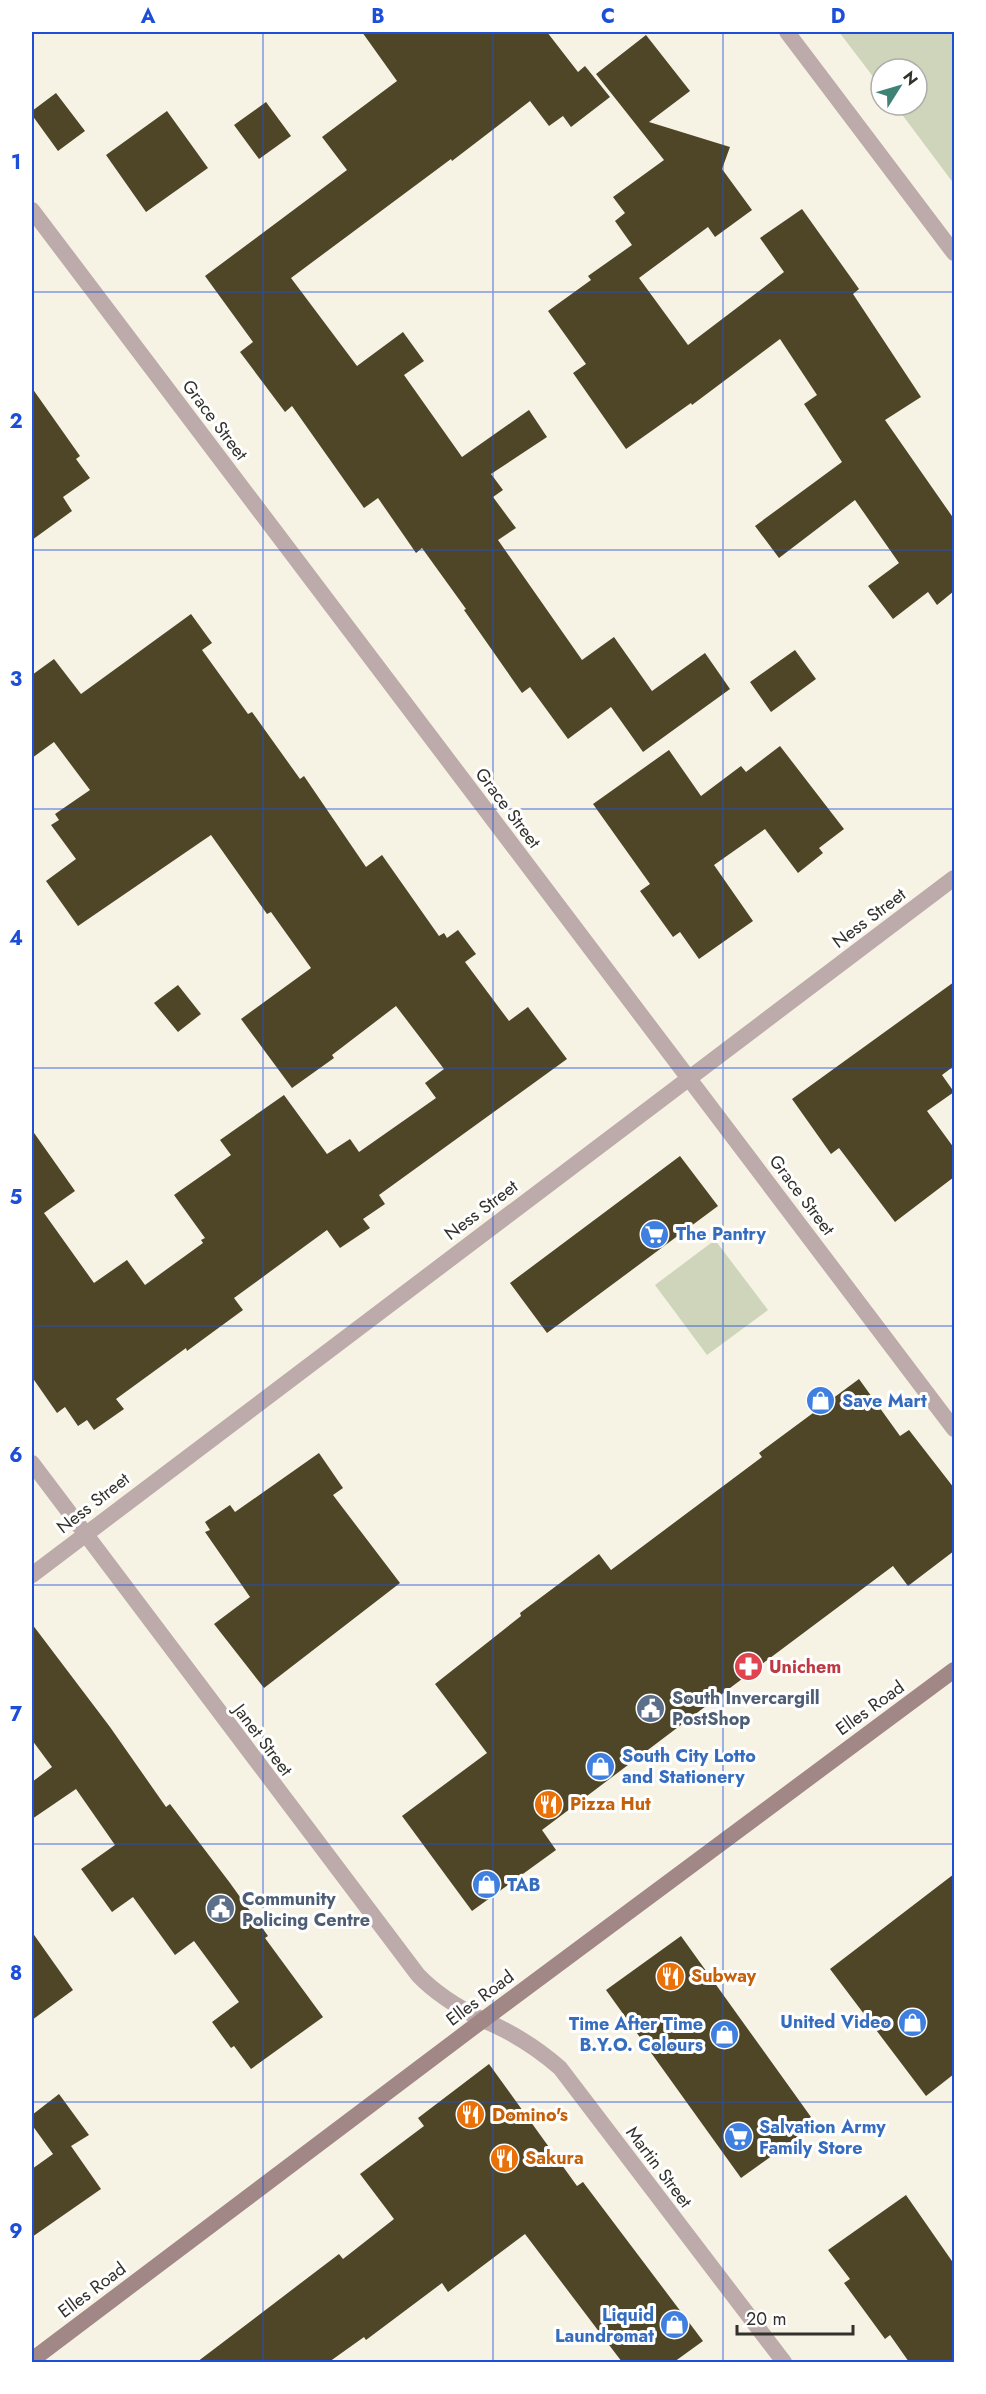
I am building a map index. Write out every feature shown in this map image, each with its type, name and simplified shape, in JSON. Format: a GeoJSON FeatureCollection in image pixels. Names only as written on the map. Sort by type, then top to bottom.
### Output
{"type":"FeatureCollection","features":[{"type":"Feature","properties":{"kind":"main road","name":"Elles Road"},"geometry":{"type":"LineString","coordinates":[[32,2360],[483,2020],[954,1670]]}},
{"type":"Feature","properties":{"kind":"street"},"geometry":{"type":"LineString","coordinates":[[787,32],[954,253]]}},
{"type":"Feature","properties":{"kind":"street","name":"Grace Street"},"geometry":{"type":"LineString","coordinates":[[32,210],[954,1429]]}},
{"type":"Feature","properties":{"kind":"street","name":"Ness Street"},"geometry":{"type":"LineString","coordinates":[[32,1575],[954,878]]}},
{"type":"Feature","properties":{"kind":"street","name":"Janet Street"},"geometry":{"type":"LineString","coordinates":[[32,1463],[418,1975],[426,1984],[459,2008],[483,2020]]}},
{"type":"Feature","properties":{"kind":"street","name":"Martin Street"},"geometry":{"type":"LineString","coordinates":[[483,2020],[511,2032],[536,2048],[560,2068],[784,2362]]}},
{"type":"Feature","properties":{"kind":"green space"},"geometry":{"type":"Polygon","coordinates":[[[839,32],[954,32],[954,184],[904,117],[929,117],[929,57],[869,57],[869,71],[839,32]]]}},
{"type":"Feature","properties":{"kind":"green space"},"geometry":{"type":"Polygon","coordinates":[[[715,1240],[768,1310],[707,1355],[655,1285],[715,1240]]]}},
{"type":"Feature","properties":{"kind":"building"},"geometry":{"type":"Polygon","coordinates":[[[362,32],[547,32],[578,72],[585,66],[610,97],[571,127],[563,116],[549,126],[530,101],[291,278],[357,366],[403,332],[424,361],[404,375],[462,457],[529,410],[547,437],[491,474],[503,490],[493,497],[516,528],[498,540],[582,660],[614,637],[652,691],[705,653],[730,689],[643,752],[611,707],[568,739],[530,687],[522,693],[422,548],[416,553],[378,498],[364,508],[292,406],[285,412],[240,352],[253,342],[205,276],[347,170],[322,137],[397,81],[362,32]]]}},
{"type":"Feature","properties":{"kind":"building"},"geometry":{"type":"Polygon","coordinates":[[[646,35],[690,91],[649,122],[730,147],[722,169],[752,210],[715,237],[708,227],[639,278],[688,345],[784,272],[760,238],[802,209],[859,289],[853,294],[921,397],[885,420],[954,519],[954,591],[937,605],[928,592],[893,619],[868,586],[899,563],[855,500],[779,558],[755,526],[842,462],[804,404],[817,395],[780,339],[692,405],[691,403],[626,449],[573,373],[586,364],[548,311],[591,280],[588,276],[632,245],[615,221],[625,213],[613,197],[664,160],[596,74],[646,35]]]}},
{"type":"Feature","properties":{"kind":"building"},"geometry":{"type":"Polygon","coordinates":[[[56,93],[85,131],[58,151],[32,115],[32,111],[56,93]]]}},
{"type":"Feature","properties":{"kind":"building"},"geometry":{"type":"Polygon","coordinates":[[[266,102],[291,136],[259,159],[234,125],[266,102]]]}},
{"type":"Feature","properties":{"kind":"building"},"geometry":{"type":"Polygon","coordinates":[[[167,111],[208,168],[146,212],[106,155],[167,111]]]}},
{"type":"Feature","properties":{"kind":"building"},"geometry":{"type":"Polygon","coordinates":[[[32,388],[80,456],[76,459],[90,478],[63,497],[72,511],[32,540],[32,388]]]}},
{"type":"Feature","properties":{"kind":"building"},"geometry":{"type":"Polygon","coordinates":[[[191,614],[212,643],[202,650],[248,714],[252,712],[300,779],[304,776],[366,867],[382,855],[439,936],[444,933],[447,938],[458,930],[476,954],[465,962],[509,1021],[528,1007],[567,1059],[379,1195],[385,1204],[363,1219],[370,1228],[340,1248],[327,1230],[234,1298],[243,1310],[116,1399],[124,1409],[94,1430],[87,1420],[78,1426],[65,1407],[57,1413],[32,1377],[32,1130],[75,1191],[44,1213],[94,1283],[127,1260],[145,1285],[203,1243],[201,1240],[205,1238],[174,1195],[231,1155],[220,1140],[284,1095],[327,1154],[350,1139],[359,1152],[436,1098],[425,1083],[444,1069],[396,1006],[332,1055],[334,1058],[292,1088],[241,1019],[311,968],[271,912],[267,914],[211,835],[78,926],[46,881],[76,859],[51,825],[59,820],[55,814],[90,790],[54,742],[32,758],[32,675],[54,659],[81,694],[191,614]]]}},
{"type":"Feature","properties":{"kind":"building"},"geometry":{"type":"Polygon","coordinates":[[[795,650],[816,679],[771,712],[750,682],[795,650]]]}},
{"type":"Feature","properties":{"kind":"building"},"geometry":{"type":"Polygon","coordinates":[[[780,746],[844,829],[819,848],[823,853],[798,873],[765,829],[714,865],[753,921],[699,959],[680,932],[673,937],[640,891],[650,884],[593,804],[669,750],[701,796],[741,766],[746,772],[780,746]]]}},
{"type":"Feature","properties":{"kind":"building"},"geometry":{"type":"Polygon","coordinates":[[[954,982],[954,1066],[942,1075],[954,1092],[927,1111],[954,1148],[954,1177],[895,1222],[839,1148],[831,1154],[792,1099],[954,982]]]}},
{"type":"Feature","properties":{"kind":"building"},"geometry":{"type":"Polygon","coordinates":[[[178,985],[201,1014],[178,1032],[154,1003],[178,985]]]}},
{"type":"Feature","properties":{"kind":"building"},"geometry":{"type":"Polygon","coordinates":[[[680,1156],[718,1206],[547,1333],[510,1283],[680,1156]]]}},
{"type":"Feature","properties":{"kind":"building"},"geometry":{"type":"Polygon","coordinates":[[[859,1379],[900,1436],[909,1430],[954,1488],[954,1551],[908,1586],[893,1566],[542,1830],[556,1850],[472,1911],[402,1816],[487,1753],[435,1684],[521,1616],[520,1613],[599,1554],[611,1570],[762,1457],[759,1453],[859,1379]]]}},
{"type":"Feature","properties":{"kind":"building"},"geometry":{"type":"Polygon","coordinates":[[[319,1453],[343,1488],[333,1495],[400,1583],[264,1688],[214,1624],[250,1597],[205,1532],[210,1530],[205,1522],[230,1505],[235,1512],[319,1453]]]}},
{"type":"Feature","properties":{"kind":"building"},"geometry":{"type":"Polygon","coordinates":[[[32,1624],[110,1727],[166,1807],[170,1804],[230,1883],[268,1936],[265,1938],[323,2017],[251,2069],[234,2046],[231,2048],[212,2022],[239,2002],[194,1941],[175,1955],[133,1897],[112,1912],[81,1869],[115,1845],[76,1789],[32,1819],[32,1782],[52,1767],[32,1740],[32,1624]]]}},
{"type":"Feature","properties":{"kind":"building","name":"United Video"},"geometry":{"type":"Polygon","coordinates":[[[954,1874],[954,2074],[926,2096],[830,1969],[954,1874]]]}},
{"type":"Feature","properties":{"kind":"building"},"geometry":{"type":"Polygon","coordinates":[[[32,1932],[73,1990],[32,2020],[32,1932]]]}},
{"type":"Feature","properties":{"kind":"building"},"geometry":{"type":"Polygon","coordinates":[[[681,1936],[816,2124],[741,2178],[606,1990],[681,1936]]]}},
{"type":"Feature","properties":{"kind":"building"},"geometry":{"type":"Polygon","coordinates":[[[489,2064],[577,2186],[583,2182],[703,2341],[674,2362],[622,2362],[525,2234],[448,2292],[442,2283],[366,2340],[364,2337],[329,2362],[197,2362],[339,2254],[343,2259],[394,2219],[360,2174],[424,2126],[418,2118],[489,2064]]]}},
{"type":"Feature","properties":{"kind":"building"},"geometry":{"type":"Polygon","coordinates":[[[59,2094],[89,2135],[71,2146],[101,2189],[32,2237],[32,2169],[53,2154],[32,2125],[32,2115],[59,2094]]]}},
{"type":"Feature","properties":{"kind":"building"},"geometry":{"type":"Polygon","coordinates":[[[906,2195],[954,2264],[954,2362],[909,2362],[890,2335],[885,2339],[844,2283],[850,2279],[828,2250],[906,2195]]]}},
{"type":"Feature","properties":{"kind":"place","name":"The Pantry"},"geometry":{"type":"Point","coordinates":[655,1234]}},
{"type":"Feature","properties":{"kind":"place","name":"Save Mart"},"geometry":{"type":"Point","coordinates":[821,1401]}},
{"type":"Feature","properties":{"kind":"place","name":"Unichem"},"geometry":{"type":"Point","coordinates":[748,1667]}},
{"type":"Feature","properties":{"kind":"place","name":"South Invercargill PostShop"},"geometry":{"type":"Point","coordinates":[651,1708]}},
{"type":"Feature","properties":{"kind":"place","name":"South City Lotto and Stationery"},"geometry":{"type":"Point","coordinates":[601,1766]}},
{"type":"Feature","properties":{"kind":"place","name":"Pizza Hut"},"geometry":{"type":"Point","coordinates":[549,1804]}},
{"type":"Feature","properties":{"kind":"place","name":"TAB"},"geometry":{"type":"Point","coordinates":[486,1885]}},
{"type":"Feature","properties":{"kind":"place","name":"Community Policing Centre"},"geometry":{"type":"Point","coordinates":[221,1909]}},
{"type":"Feature","properties":{"kind":"place","name":"Subway"},"geometry":{"type":"Point","coordinates":[670,1976]}},
{"type":"Feature","properties":{"kind":"place","name":"United Video"},"geometry":{"type":"Point","coordinates":[912,2022]}},
{"type":"Feature","properties":{"kind":"place","name":"Time After Time B.Y.O. Colours"},"geometry":{"type":"Point","coordinates":[724,2034]}},
{"type":"Feature","properties":{"kind":"place","name":"Domino's"},"geometry":{"type":"Point","coordinates":[471,2115]}},
{"type":"Feature","properties":{"kind":"place","name":"Salvation Army Family Store"},"geometry":{"type":"Point","coordinates":[738,2137]}},
{"type":"Feature","properties":{"kind":"place","name":"Sakura"},"geometry":{"type":"Point","coordinates":[504,2158]}},
{"type":"Feature","properties":{"kind":"place","name":"Liquid Laundromat"},"geometry":{"type":"Point","coordinates":[675,2325]}}]}
